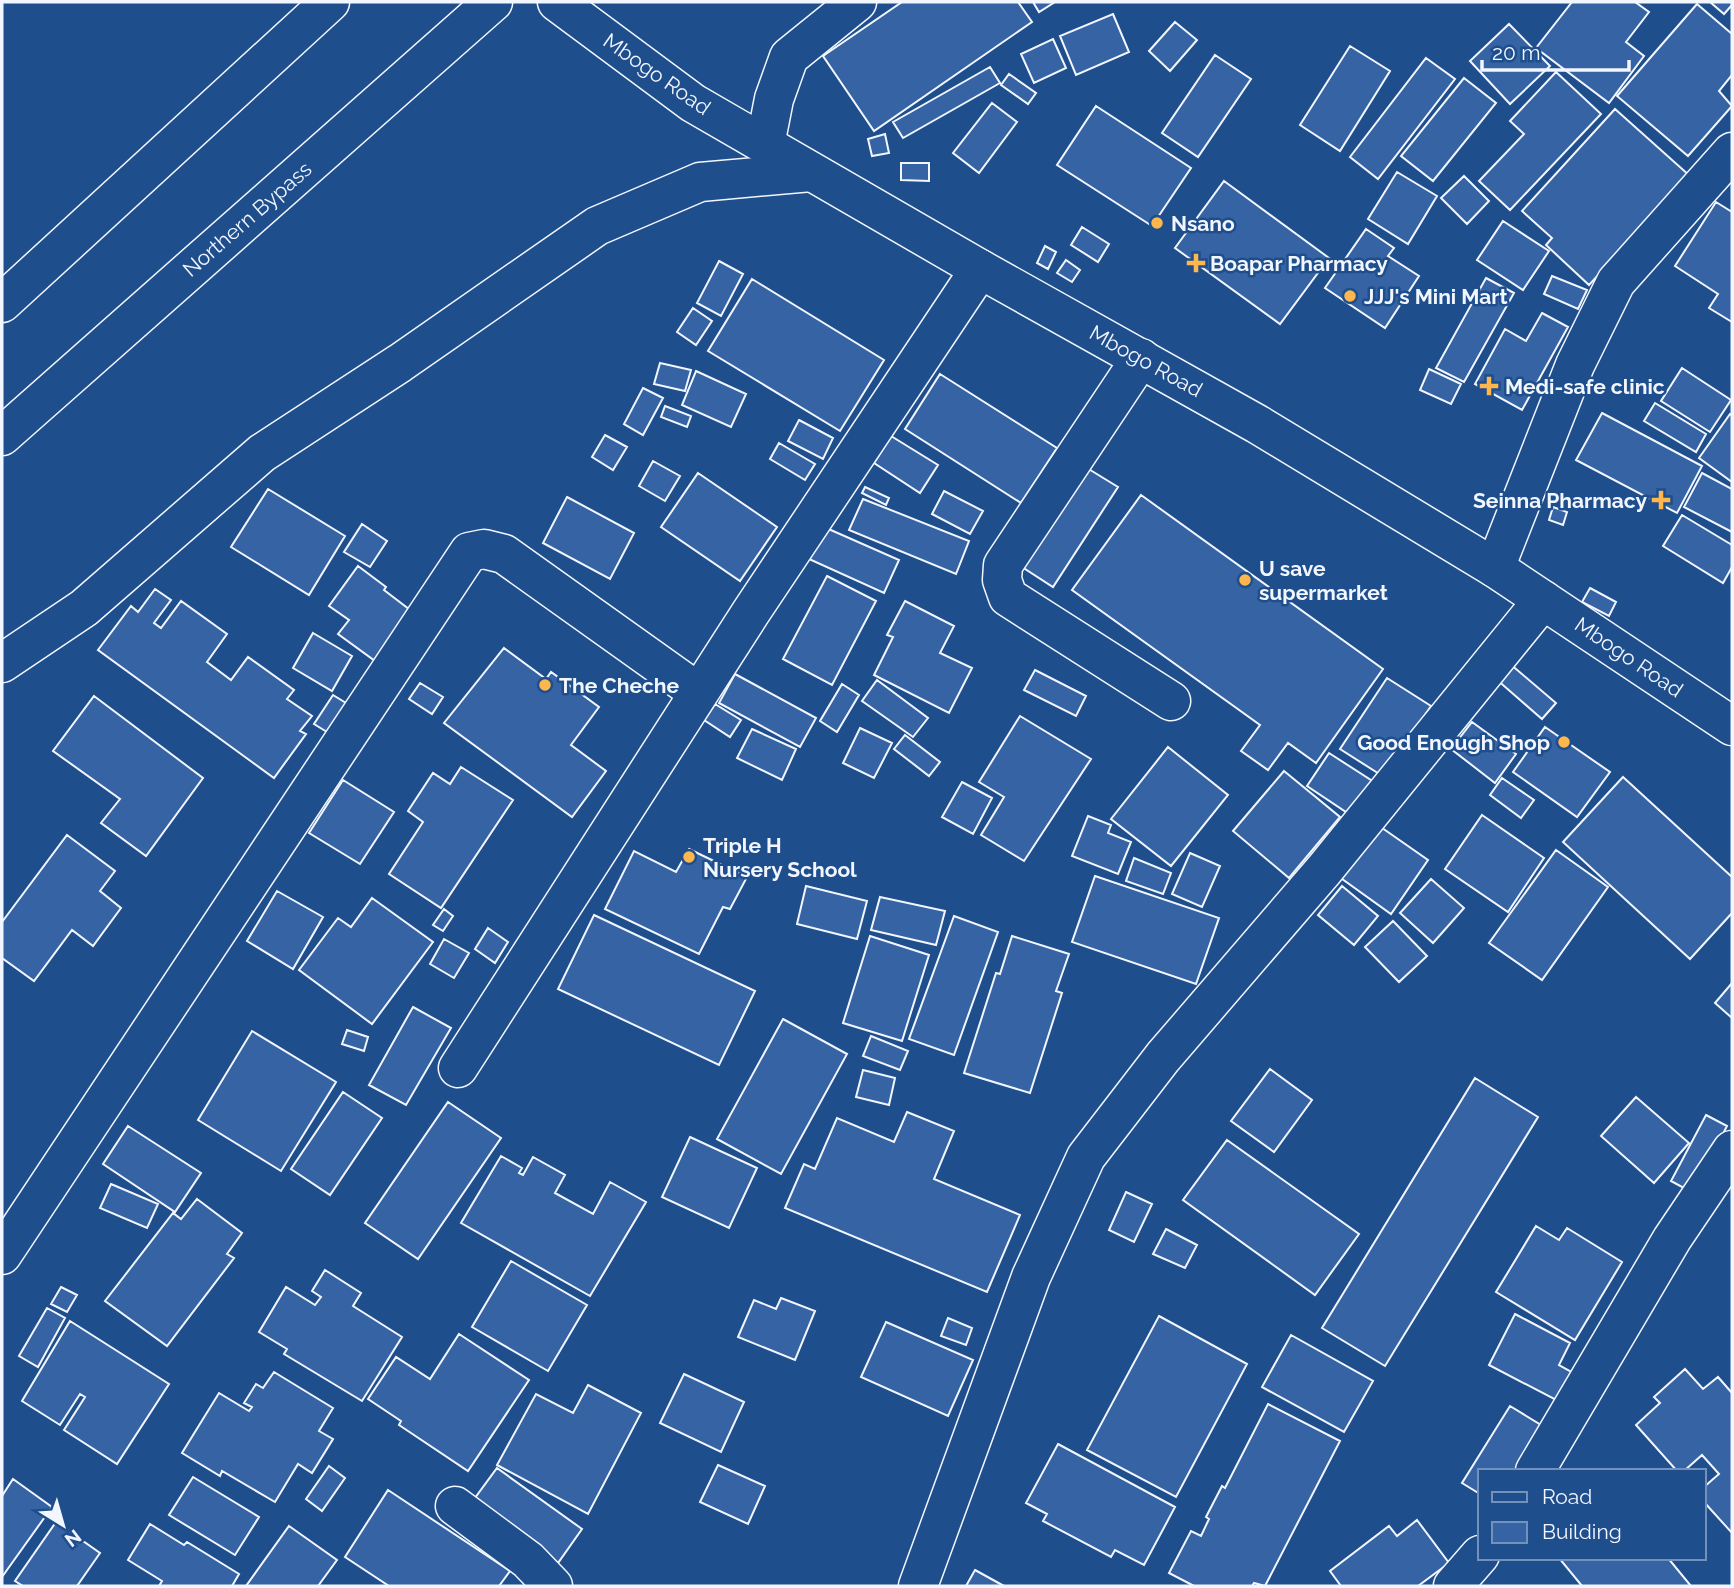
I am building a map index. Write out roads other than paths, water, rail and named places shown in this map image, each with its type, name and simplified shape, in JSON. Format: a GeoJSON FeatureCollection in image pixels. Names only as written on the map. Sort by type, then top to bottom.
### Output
{"type":"FeatureCollection","features":[{"type":"Feature","properties":{"kind":"main road"},"geometry":{"type":"LineString","coordinates":[[2,303],[330,2]]}},
{"type":"Feature","properties":{"kind":"main road","name":"Northern Bypass"},"geometry":{"type":"LineString","coordinates":[[2,436],[493,2]]}},
{"type":"Feature","properties":{"kind":"main road","name":"Mbogo Road"},"geometry":{"type":"LineString","coordinates":[[557,2],[693,103],[980,269],[1257,424],[1495,569],[1732,726]]}},
{"type":"Feature","properties":{"kind":"main road"},"geometry":{"type":"LineString","coordinates":[[765,145],[774,99],[789,57],[857,2]]}},
{"type":"Feature","properties":{"kind":"main road"},"geometry":{"type":"LineString","coordinates":[[1495,569],[1575,365],[1616,282],[1732,152]]}},
{"type":"Feature","properties":{"kind":"main road"},"geometry":{"type":"LineString","coordinates":[[2,663],[84,608],[262,453],[400,363],[597,226],[700,181],[811,172]]}},
{"type":"Feature","properties":{"kind":"main road"},"geometry":{"type":"LineString","coordinates":[[458,1068],[699,693],[980,269]]}},
{"type":"Feature","properties":{"kind":"main road"},"geometry":{"type":"LineString","coordinates":[[1141,358],[1003,565],[1002,580],[1008,597],[1171,701]]}},
{"type":"Feature","properties":{"kind":"main road"},"geometry":{"type":"LineString","coordinates":[[2,1255],[470,552],[484,549],[504,554],[699,693]]}},
{"type":"Feature","properties":{"kind":"main road"},"geometry":{"type":"LineString","coordinates":[[918,1586],[1031,1277],[1086,1157],[1163,1057],[1324,870],[1543,600]]}},
{"type":"Feature","properties":{"kind":"main road"},"geometry":{"type":"LineString","coordinates":[[1536,1469],[1672,1239],[1732,1150]]}},
{"type":"Feature","properties":{"kind":"main road"},"geometry":{"type":"LineString","coordinates":[[455,1507],[528,1560],[553,1586]]}},
{"type":"Feature","properties":{"kind":"main road"},"geometry":{"type":"LineString","coordinates":[[1453,1586],[1478,1557]]}},
{"type":"Feature","properties":{"kind":"place","name":"Nsano"},"geometry":{"type":"Point","coordinates":[1157,223]}},
{"type":"Feature","properties":{"kind":"place","name":"Boapar Pharmacy"},"geometry":{"type":"Point","coordinates":[1196,263]}},
{"type":"Feature","properties":{"kind":"place","name":"JJJ's Mini Mart"},"geometry":{"type":"Point","coordinates":[1350,296]}},
{"type":"Feature","properties":{"kind":"place","name":"Medi-safe clinic"},"geometry":{"type":"Point","coordinates":[1489,386]}},
{"type":"Feature","properties":{"kind":"place","name":"Seinna Pharmacy"},"geometry":{"type":"Point","coordinates":[1661,500]}},
{"type":"Feature","properties":{"kind":"place","name":"U save supermarket"},"geometry":{"type":"Point","coordinates":[1245,580]}},
{"type":"Feature","properties":{"kind":"place","name":"The Cheche"},"geometry":{"type":"Point","coordinates":[545,685]}},
{"type":"Feature","properties":{"kind":"place","name":"Good Enough Shop"},"geometry":{"type":"Point","coordinates":[1564,742]}},
{"type":"Feature","properties":{"kind":"place","name":"Triple H Nursery School"},"geometry":{"type":"Point","coordinates":[689,857]}}]}
